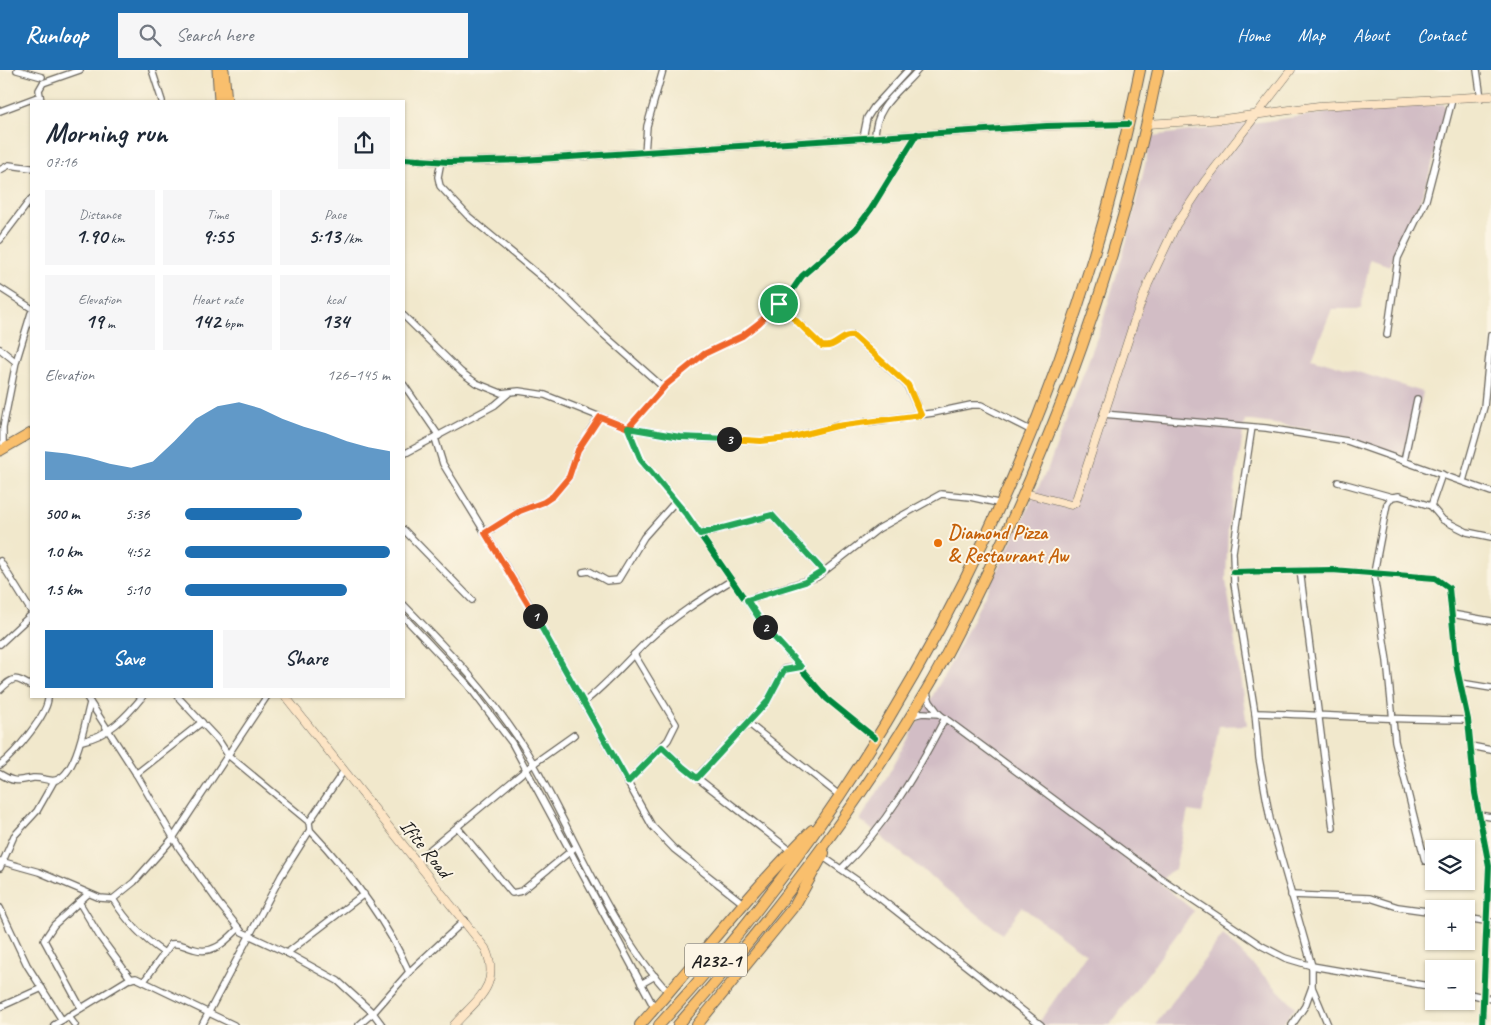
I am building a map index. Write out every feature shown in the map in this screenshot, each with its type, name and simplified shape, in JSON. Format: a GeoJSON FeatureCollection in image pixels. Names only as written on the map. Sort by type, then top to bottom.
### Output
{"type":"FeatureCollection","features":[{"type":"Feature","properties":{"kind":"highway","name":"A232-1"},"geometry":{"type":"LineString","coordinates":[[659,1025],[793,865],[875,738],[945,618],[1002,504],[1032,431],[1086,279],[1104,220],[1140,70]]}},
{"type":"Feature","properties":{"kind":"highway","name":"A232-1"},"geometry":{"type":"LineString","coordinates":[[678,1025],[725,971],[838,826],[909,718],[964,620],[1025,493],[1055,422],[1095,309],[1119,231],[1158,70]]}},
{"type":"Feature","properties":{"kind":"highway"},"geometry":{"type":"LineString","coordinates":[[640,1025],[744,904],[762,880],[825,817]]}},
{"type":"Feature","properties":{"kind":"highway"},"geometry":{"type":"LineString","coordinates":[[697,1025],[790,912],[838,826]]}},
{"type":"Feature","properties":{"kind":"main road"},"geometry":{"type":"LineString","coordinates":[[217,70],[218,100]]}},
{"type":"Feature","properties":{"kind":"main road"},"geometry":{"type":"LineString","coordinates":[[224,70],[227,100]]}},
{"type":"Feature","properties":{"kind":"main road"},"geometry":{"type":"LineString","coordinates":[[1,446],[30,428]]}},
{"type":"Feature","properties":{"kind":"main road"},"geometry":{"type":"LineString","coordinates":[[1,446],[30,433]]}},
{"type":"Feature","properties":{"kind":"street"},"geometry":{"type":"LineString","coordinates":[[17,70],[42,76],[80,70]]}},
{"type":"Feature","properties":{"kind":"street"},"geometry":{"type":"LineString","coordinates":[[152,70],[162,100]]}},
{"type":"Feature","properties":{"kind":"street"},"geometry":{"type":"LineString","coordinates":[[645,153],[647,126],[663,70]]}},
{"type":"Feature","properties":{"kind":"street"},"geometry":{"type":"LineString","coordinates":[[863,138],[867,118],[874,106],[908,70]]}},
{"type":"Feature","properties":{"kind":"street"},"geometry":{"type":"LineString","coordinates":[[875,137],[875,125],[879,113],[918,70]]}},
{"type":"Feature","properties":{"kind":"street"},"geometry":{"type":"LineString","coordinates":[[1025,493],[1071,506],[1074,504],[1148,284],[1176,225],[1205,181],[1291,70]]}},
{"type":"Feature","properties":{"kind":"street"},"geometry":{"type":"LineString","coordinates":[[1476,70],[1481,98]]}},
{"type":"Feature","properties":{"kind":"street"},"geometry":{"type":"LineString","coordinates":[[41,99],[39,90],[42,76]]}},
{"type":"Feature","properties":{"kind":"street"},"geometry":{"type":"LineString","coordinates":[[1146,124],[1197,122],[1319,106],[1452,100],[1491,96]]}},
{"type":"Feature","properties":{"kind":"street"},"geometry":{"type":"LineString","coordinates":[[1387,335],[1398,258],[1426,200],[1452,100]]}},
{"type":"Feature","properties":{"kind":"street"},"geometry":{"type":"LineString","coordinates":[[0,111],[30,102]]}},
{"type":"Feature","properties":{"kind":"street"},"geometry":{"type":"LineString","coordinates":[[405,159],[441,161],[645,153],[917,134],[1128,124]]}},
{"type":"Feature","properties":{"kind":"street"},"geometry":{"type":"LineString","coordinates":[[628,428],[664,388],[704,354],[742,336],[759,323],[793,289],[802,276],[861,222],[901,163],[917,134]]}},
{"type":"Feature","properties":{"kind":"street"},"geometry":{"type":"LineString","coordinates":[[441,161],[438,177],[440,186],[468,216],[562,294],[603,334],[664,388]]}},
{"type":"Feature","properties":{"kind":"street"},"geometry":{"type":"LineString","coordinates":[[0,170],[9,165],[30,168]]}},
{"type":"Feature","properties":{"kind":"street"},"geometry":{"type":"LineString","coordinates":[[0,240],[30,200]]}},
{"type":"Feature","properties":{"kind":"street"},"geometry":{"type":"LineString","coordinates":[[0,288],[30,307]]}},
{"type":"Feature","properties":{"kind":"street"},"geometry":{"type":"LineString","coordinates":[[779,304],[822,346],[831,346],[847,336],[854,336],[908,385],[921,415]]}},
{"type":"Feature","properties":{"kind":"street"},"geometry":{"type":"LineString","coordinates":[[1,446],[16,362],[30,316]]}},
{"type":"Feature","properties":{"kind":"street"},"geometry":{"type":"LineString","coordinates":[[405,317],[461,372],[476,383],[501,393],[519,391],[545,395],[628,428],[680,437],[761,441],[789,438],[837,426],[981,405],[1032,431]]}},
{"type":"Feature","properties":{"kind":"street"},"geometry":{"type":"LineString","coordinates":[[1464,481],[1484,407],[1490,335]]}},
{"type":"Feature","properties":{"kind":"street"},"geometry":{"type":"LineString","coordinates":[[0,348],[16,362]]}},
{"type":"Feature","properties":{"kind":"street"},"geometry":{"type":"LineString","coordinates":[[405,387],[437,437],[443,464],[525,598],[659,835],[744,904]]}},
{"type":"Feature","properties":{"kind":"street"},"geometry":{"type":"LineString","coordinates":[[405,453],[495,405],[509,393]]}},
{"type":"Feature","properties":{"kind":"street"},"geometry":{"type":"LineString","coordinates":[[1404,461],[1417,399]]}},
{"type":"Feature","properties":{"kind":"street"},"geometry":{"type":"LineString","coordinates":[[1103,414],[1252,427],[1346,441],[1491,492]]}},
{"type":"Feature","properties":{"kind":"street"},"geometry":{"type":"LineString","coordinates":[[485,533],[520,511],[544,502],[558,492],[569,477],[578,450],[600,417]]}},
{"type":"Feature","properties":{"kind":"street"},"geometry":{"type":"LineString","coordinates":[[1252,427],[1233,552],[1233,572],[1255,712],[1258,758],[1270,819],[1312,966],[1312,987],[1305,1006],[1292,1025]]}},
{"type":"Feature","properties":{"kind":"street"},"geometry":{"type":"LineString","coordinates":[[628,428],[641,460],[676,501],[762,624],[827,699],[875,738]]}},
{"type":"Feature","properties":{"kind":"street"},"geometry":{"type":"LineString","coordinates":[[1431,506],[1442,474]]}},
{"type":"Feature","properties":{"kind":"street"},"geometry":{"type":"LineString","coordinates":[[1338,482],[1431,506],[1443,520],[1467,532],[1491,537]]}},
{"type":"Feature","properties":{"kind":"street"},"geometry":{"type":"LineString","coordinates":[[747,600],[805,582],[823,571],[878,529],[941,494],[970,497],[1002,504]]}},
{"type":"Feature","properties":{"kind":"street"},"geometry":{"type":"LineString","coordinates":[[1392,497],[1387,504],[1374,573],[1394,720],[1395,741],[1425,861]]}},
{"type":"Feature","properties":{"kind":"street"},"geometry":{"type":"LineString","coordinates":[[582,572],[589,570],[607,581],[618,580],[644,537],[676,501]]}},
{"type":"Feature","properties":{"kind":"street"},"geometry":{"type":"LineString","coordinates":[[700,534],[772,515],[823,571]]}},
{"type":"Feature","properties":{"kind":"street"},"geometry":{"type":"LineString","coordinates":[[405,531],[472,600]]}},
{"type":"Feature","properties":{"kind":"street"},"geometry":{"type":"LineString","coordinates":[[0,560],[30,611]]}},
{"type":"Feature","properties":{"kind":"street"},"geometry":{"type":"LineString","coordinates":[[1233,572],[1300,570],[1374,573],[1402,577],[1426,577],[1443,582],[1449,588],[1457,669],[1468,720],[1479,815],[1490,879],[1482,1025]]}},
{"type":"Feature","properties":{"kind":"street"},"geometry":{"type":"LineString","coordinates":[[1300,570],[1333,828]]}},
{"type":"Feature","properties":{"kind":"street"},"geometry":{"type":"LineString","coordinates":[[583,703],[599,691],[634,654],[669,623],[700,600],[732,580]]}},
{"type":"Feature","properties":{"kind":"street"},"geometry":{"type":"LineString","coordinates":[[405,606],[455,657],[506,721],[533,764],[621,926],[642,958],[669,993]]}},
{"type":"Feature","properties":{"kind":"street"},"geometry":{"type":"LineString","coordinates":[[0,644],[30,614]]}},
{"type":"Feature","properties":{"kind":"street"},"geometry":{"type":"LineString","coordinates":[[1452,614],[1491,621]]}},
{"type":"Feature","properties":{"kind":"street"},"geometry":{"type":"LineString","coordinates":[[405,618],[468,685],[512,743],[655,1009]]}},
{"type":"Feature","properties":{"kind":"street"},"geometry":{"type":"LineString","coordinates":[[628,782],[662,747],[674,731],[676,724],[634,654]]}},
{"type":"Feature","properties":{"kind":"street"},"geometry":{"type":"LineString","coordinates":[[697,778],[767,702],[784,670],[801,667]]}},
{"type":"Feature","properties":{"kind":"street"},"geometry":{"type":"LineString","coordinates":[[0,690],[12,679],[17,678],[30,685]]}},
{"type":"Feature","properties":{"kind":"street"},"geometry":{"type":"LineString","coordinates":[[1461,683],[1491,688]]}},
{"type":"Feature","properties":{"kind":"street"},"geometry":{"type":"LineString","coordinates":[[926,690],[930,702],[939,714],[1159,876],[1262,946],[1285,958],[1312,966],[1425,985]]}},
{"type":"Feature","properties":{"kind":"street"},"geometry":{"type":"LineString","coordinates":[[0,765],[28,735],[44,710],[47,698]]}},
{"type":"Feature","properties":{"kind":"street"},"geometry":{"type":"LineString","coordinates":[[87,698],[136,774],[173,838],[220,905],[239,928],[250,937],[287,953],[338,981],[373,1013],[382,1025]]}},
{"type":"Feature","properties":{"kind":"street"},"geometry":{"type":"LineString","coordinates":[[82,741],[92,739],[109,731],[141,698]]}},
{"type":"Feature","properties":{"kind":"street"},"geometry":{"type":"LineString","coordinates":[[179,698],[202,722],[228,755],[309,822]]}},
{"type":"Feature","properties":{"kind":"street"},"geometry":{"type":"LineString","coordinates":[[114,899],[134,882],[173,838],[267,698]]}},
{"type":"Feature","properties":{"kind":"street","name":"Ifite Road"},"geometry":{"type":"LineString","coordinates":[[287,698],[343,772],[465,920],[485,948],[492,972],[490,982],[482,994],[454,1025]]}},
{"type":"Feature","properties":{"kind":"street"},"geometry":{"type":"LineString","coordinates":[[0,774],[16,782],[33,778],[54,781],[61,778],[82,741],[90,703]]}},
{"type":"Feature","properties":{"kind":"street"},"geometry":{"type":"LineString","coordinates":[[1255,712],[1357,716],[1394,720],[1468,720]]}},
{"type":"Feature","properties":{"kind":"street"},"geometry":{"type":"LineString","coordinates":[[909,718],[922,713],[939,714]]}},
{"type":"Feature","properties":{"kind":"street"},"geometry":{"type":"LineString","coordinates":[[841,869],[872,837],[896,804],[946,718]]}},
{"type":"Feature","properties":{"kind":"street"},"geometry":{"type":"LineString","coordinates":[[136,774],[202,722]]}},
{"type":"Feature","properties":{"kind":"street"},"geometry":{"type":"LineString","coordinates":[[748,723],[839,795]]}},
{"type":"Feature","properties":{"kind":"street"},"geometry":{"type":"LineString","coordinates":[[416,861],[533,764],[574,735]]}},
{"type":"Feature","properties":{"kind":"street"},"geometry":{"type":"LineString","coordinates":[[1471,746],[1491,750]]}},
{"type":"Feature","properties":{"kind":"street"},"geometry":{"type":"LineString","coordinates":[[662,747],[697,778],[791,850]]}},
{"type":"Feature","properties":{"kind":"street"},"geometry":{"type":"LineString","coordinates":[[343,772],[309,822],[310,830],[338,860],[364,894],[395,943],[409,972]]}},
{"type":"Feature","properties":{"kind":"street"},"geometry":{"type":"LineString","coordinates":[[0,868],[14,836],[37,811],[54,781]]}},
{"type":"Feature","properties":{"kind":"street"},"geometry":{"type":"LineString","coordinates":[[1479,815],[1491,817]]}},
{"type":"Feature","properties":{"kind":"street"},"geometry":{"type":"LineString","coordinates":[[458,828],[512,894],[522,891],[577,847]]}},
{"type":"Feature","properties":{"kind":"street"},"geometry":{"type":"LineString","coordinates":[[202,1025],[281,876],[310,830]]}},
{"type":"Feature","properties":{"kind":"street"},"geometry":{"type":"LineString","coordinates":[[822,856],[1041,1025]]}},
{"type":"Feature","properties":{"kind":"street"},"geometry":{"type":"LineString","coordinates":[[2,861],[39,872],[88,894],[114,899],[129,922],[150,943],[163,952]]}},
{"type":"Feature","properties":{"kind":"street"},"geometry":{"type":"LineString","coordinates":[[81,1008],[44,940],[54,925],[88,894]]}},
{"type":"Feature","properties":{"kind":"street"},"geometry":{"type":"LineString","coordinates":[[287,953],[364,894]]}},
{"type":"Feature","properties":{"kind":"street"},"geometry":{"type":"LineString","coordinates":[[1291,895],[1370,898],[1398,907],[1425,911]]}},
{"type":"Feature","properties":{"kind":"street"},"geometry":{"type":"LineString","coordinates":[[79,902],[100,937],[131,979]]}},
{"type":"Feature","properties":{"kind":"street"},"geometry":{"type":"LineString","coordinates":[[0,908],[16,945],[62,1020]]}},
{"type":"Feature","properties":{"kind":"street"},"geometry":{"type":"LineString","coordinates":[[1475,919],[1488,921]]}},
{"type":"Feature","properties":{"kind":"street"},"geometry":{"type":"LineString","coordinates":[[359,1025],[373,1013],[409,972],[465,920]]}},
{"type":"Feature","properties":{"kind":"street"},"geometry":{"type":"LineString","coordinates":[[144,981],[163,952],[171,944],[176,943],[195,950],[216,949],[239,928]]}},
{"type":"Feature","properties":{"kind":"street"},"geometry":{"type":"LineString","coordinates":[[630,964],[642,958]]}},
{"type":"Feature","properties":{"kind":"street"},"geometry":{"type":"LineString","coordinates":[[641,984],[655,976]]}},
{"type":"Feature","properties":{"kind":"street"},"geometry":{"type":"LineString","coordinates":[[54,1025],[131,979],[144,981],[234,1025]]}},
{"type":"Feature","properties":{"kind":"street"},"geometry":{"type":"LineString","coordinates":[[1312,987],[1328,1025]]}},
{"type":"Feature","properties":{"kind":"street"},"geometry":{"type":"LineString","coordinates":[[0,1007],[42,988]]}},
{"type":"Feature","properties":{"kind":"street"},"geometry":{"type":"LineString","coordinates":[[1475,995],[1491,999]]}},
{"type":"Feature","properties":{"kind":"street"},"geometry":{"type":"LineString","coordinates":[[68,1016],[75,1025]]}},
{"type":"Feature","properties":{"kind":"shaded area"},"geometry":{"type":"Polygon","coordinates":[[[1444,104],[1446,110],[1431,169],[1420,201],[1390,266],[1370,259],[1361,309],[1332,309],[1312,358],[1423,392],[1409,457],[1330,432],[1245,420],[1228,529],[1226,580],[1247,725],[1219,726],[1202,813],[1188,811],[1175,869],[1168,873],[1160,883],[1194,911],[1110,1025],[1037,1025],[1086,954],[1022,907],[1002,934],[860,820],[885,780],[951,663],[1048,468],[1101,327],[1127,240],[1152,136],[1327,113],[1444,104]]]}},
{"type":"Feature","properties":{"kind":"shaded area"},"geometry":{"type":"Polygon","coordinates":[[[1223,935],[1295,1007],[1282,1025],[1155,1025],[1223,935]]]}},
{"type":"Feature","properties":{"kind":"cycle path"},"geometry":{"type":"LineString","coordinates":[[405,159],[449,162],[523,160],[1047,126],[1128,124]]}},
{"type":"Feature","properties":{"kind":"cycle path"},"geometry":{"type":"LineString","coordinates":[[875,738],[827,699],[762,624],[686,514],[641,460],[628,428],[666,385],[704,354],[742,336],[759,323],[793,289],[802,276],[856,229],[871,209],[917,134]]}},
{"type":"Feature","properties":{"kind":"cycle path"},"geometry":{"type":"LineString","coordinates":[[1233,572],[1332,570],[1435,578],[1449,588],[1457,669],[1468,720],[1475,793],[1489,866],[1482,1025]]}},
{"type":"Feature","properties":{"kind":"place","name":"Diamond Pizza & Restaurant Aw"},"geometry":{"type":"Point","coordinates":[938,543]}},
{"type":"Feature","properties":{"kind":"route"},"geometry":{"type":"LineString","coordinates":[[779,304],[742,336],[704,354],[666,385],[628,428],[600,417],[578,450],[569,477],[562,487],[544,502],[520,511],[485,533],[525,598],[628,782],[662,747],[697,778],[767,702],[777,679],[784,670],[801,667],[762,624],[747,600],[764,593],[805,582],[817,577],[823,571],[772,515],[700,534],[686,514],[641,460],[628,428],[680,437],[761,441],[789,438],[837,426],[921,415],[908,385],[854,336],[847,336],[835,345],[824,347],[813,340],[779,304]]}}]}
